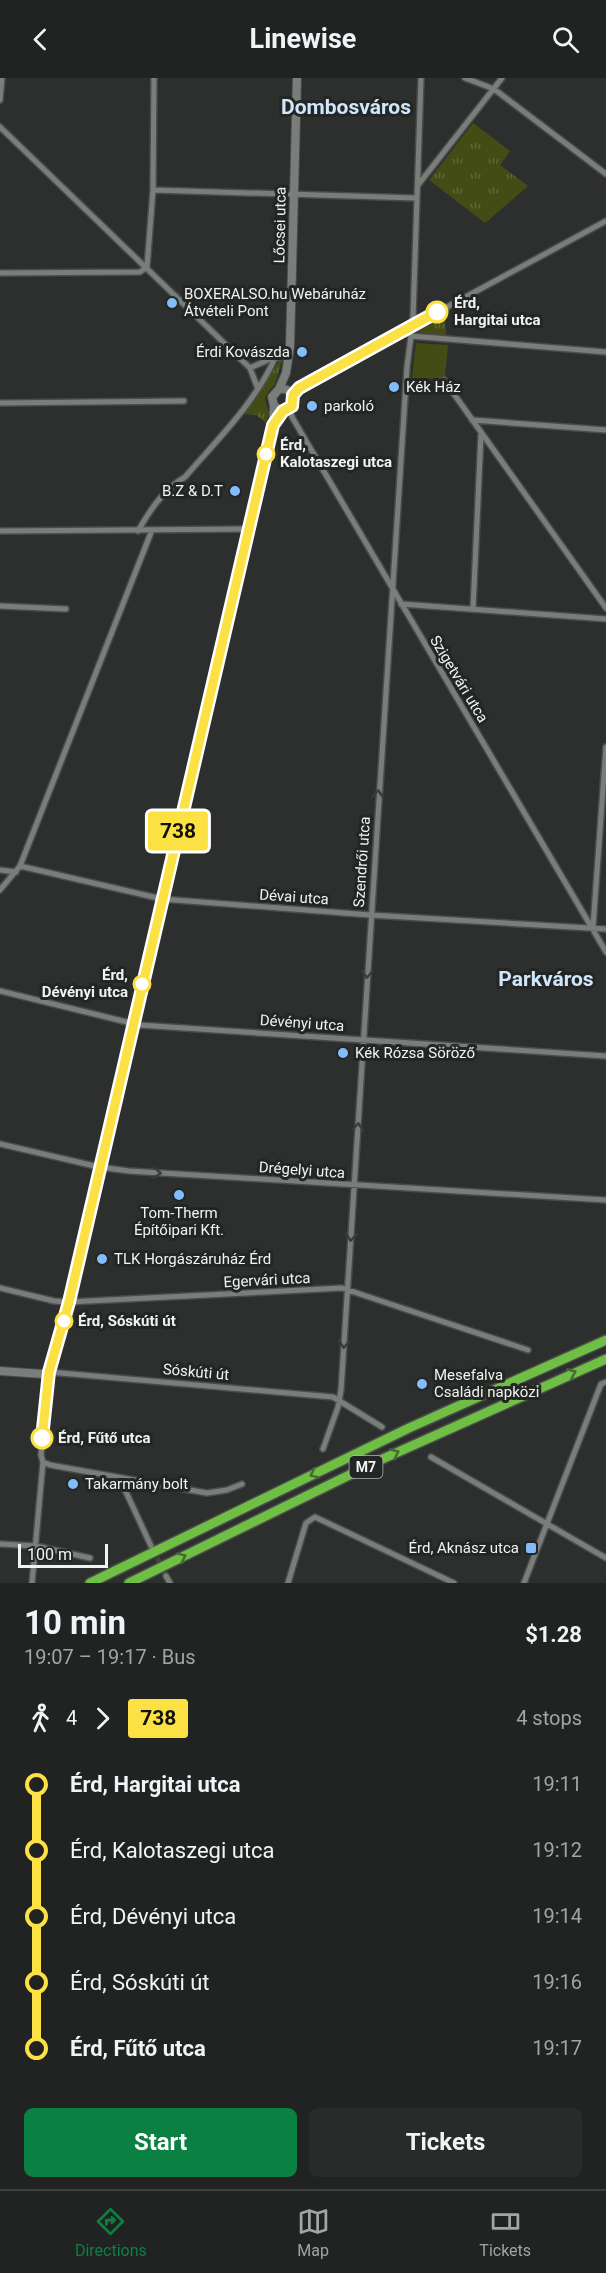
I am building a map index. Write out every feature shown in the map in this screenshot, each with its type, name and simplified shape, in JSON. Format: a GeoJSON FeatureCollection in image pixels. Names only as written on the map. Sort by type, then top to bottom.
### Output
{"type":"FeatureCollection","features":[{"type":"Feature","properties":{"kind":"highway","name":"M7"},"geometry":{"type":"LineString","coordinates":[[90,1583],[409,1428],[606,1340]]}},
{"type":"Feature","properties":{"kind":"highway","name":"M7"},"geometry":{"type":"LineString","coordinates":[[129,1583],[378,1461],[606,1359]]}},
{"type":"Feature","properties":{"kind":"street"},"geometry":{"type":"LineString","coordinates":[[0,100],[2,78]]}},
{"type":"Feature","properties":{"kind":"street"},"geometry":{"type":"LineString","coordinates":[[147,267],[153,190],[154,78]]}},
{"type":"Feature","properties":{"kind":"street","name":"Lőcsei utca"},"geometry":{"type":"LineString","coordinates":[[288,391],[286,373],[289,357],[297,78]]}},
{"type":"Feature","properties":{"kind":"street","name":"Szendrői utca"},"geometry":{"type":"LineString","coordinates":[[322,1449],[338,1407],[348,1289],[370,915],[410,326],[413,318],[421,78]]}},
{"type":"Feature","properties":{"kind":"street"},"geometry":{"type":"LineString","coordinates":[[465,78],[494,89],[606,174]]}},
{"type":"Feature","properties":{"kind":"street"},"geometry":{"type":"LineString","coordinates":[[417,186],[502,78]]}},
{"type":"Feature","properties":{"kind":"street"},"geometry":{"type":"LineString","coordinates":[[0,127],[250,368],[258,389]]}},
{"type":"Feature","properties":{"kind":"street"},"geometry":{"type":"LineString","coordinates":[[153,190],[416,198]]}},
{"type":"Feature","properties":{"kind":"street"},"geometry":{"type":"LineString","coordinates":[[32,1583],[49,1372],[69,1302],[273,425],[273,395],[299,388],[606,222]]}},
{"type":"Feature","properties":{"kind":"street"},"geometry":{"type":"LineString","coordinates":[[0,273],[140,272],[147,267]]}},
{"type":"Feature","properties":{"kind":"street"},"geometry":{"type":"LineString","coordinates":[[411,336],[606,352]]}},
{"type":"Feature","properties":{"kind":"street"},"geometry":{"type":"LineString","coordinates":[[250,368],[275,358],[289,357]]}},
{"type":"Feature","properties":{"kind":"street"},"geometry":{"type":"LineString","coordinates":[[138,531],[156,502],[176,482],[185,477],[258,389],[275,358]]}},
{"type":"Feature","properties":{"kind":"street"},"geometry":{"type":"LineString","coordinates":[[444,380],[606,608]]}},
{"type":"Feature","properties":{"kind":"street"},"geometry":{"type":"LineString","coordinates":[[273,425],[294,402],[288,391]]}},
{"type":"Feature","properties":{"kind":"street"},"geometry":{"type":"LineString","coordinates":[[0,403],[184,401]]}},
{"type":"Feature","properties":{"kind":"street"},"geometry":{"type":"LineString","coordinates":[[274,406],[286,409]]}},
{"type":"Feature","properties":{"kind":"street","name":"Szigetvári utca"},"geometry":{"type":"LineString","coordinates":[[286,409],[606,952]]}},
{"type":"Feature","properties":{"kind":"street"},"geometry":{"type":"LineString","coordinates":[[471,420],[606,430]]}},
{"type":"Feature","properties":{"kind":"street"},"geometry":{"type":"LineString","coordinates":[[473,609],[482,434]]}},
{"type":"Feature","properties":{"kind":"street"},"geometry":{"type":"LineString","coordinates":[[0,531],[248,529]]}},
{"type":"Feature","properties":{"kind":"street"},"geometry":{"type":"LineString","coordinates":[[0,890],[20,866],[152,530]]}},
{"type":"Feature","properties":{"kind":"street"},"geometry":{"type":"LineString","coordinates":[[401,604],[606,619]]}},
{"type":"Feature","properties":{"kind":"street"},"geometry":{"type":"LineString","coordinates":[[0,606],[66,609]]}},
{"type":"Feature","properties":{"kind":"street"},"geometry":{"type":"LineString","coordinates":[[592,928],[606,747]]}},
{"type":"Feature","properties":{"kind":"street","name":"Dévai utca"},"geometry":{"type":"LineString","coordinates":[[20,866],[162,899],[370,915],[606,929]]}},
{"type":"Feature","properties":{"kind":"street"},"geometry":{"type":"LineString","coordinates":[[0,870],[16,872]]}},
{"type":"Feature","properties":{"kind":"street","name":"Dévényi utca"},"geometry":{"type":"LineString","coordinates":[[0,991],[133,1024],[363,1042],[606,1056]]}},
{"type":"Feature","properties":{"kind":"street","name":"Drégelyi utca"},"geometry":{"type":"LineString","coordinates":[[0,1144],[99,1167],[129,1171],[606,1200]]}},
{"type":"Feature","properties":{"kind":"street","name":"Egervári utca"},"geometry":{"type":"LineString","coordinates":[[0,1288],[54,1301],[69,1302],[348,1289],[528,1350]]}},
{"type":"Feature","properties":{"kind":"street","name":"Sóskúti út"},"geometry":{"type":"LineString","coordinates":[[0,1371],[39,1374],[49,1372],[318,1395],[339,1400],[382,1427]]}},
{"type":"Feature","properties":{"kind":"street"},"geometry":{"type":"LineString","coordinates":[[524,1583],[604,1383]]}},
{"type":"Feature","properties":{"kind":"street"},"geometry":{"type":"LineString","coordinates":[[431,1457],[606,1558]]}},
{"type":"Feature","properties":{"kind":"street"},"geometry":{"type":"LineString","coordinates":[[43,1462],[207,1493],[227,1490],[242,1484]]}},
{"type":"Feature","properties":{"kind":"street"},"geometry":{"type":"LineString","coordinates":[[111,1476],[126,1492],[151,1546]]}},
{"type":"Feature","properties":{"kind":"street"},"geometry":{"type":"LineString","coordinates":[[288,1583],[306,1523],[315,1517],[454,1583]]}},
{"type":"Feature","properties":{"kind":"street"},"geometry":{"type":"LineString","coordinates":[[0,1544],[36,1546],[90,1558]]}},
{"type":"Feature","properties":{"kind":"street"},"geometry":{"type":"LineString","coordinates":[[166,1576],[170,1583]]}},
{"type":"Feature","properties":{"kind":"green space"},"geometry":{"type":"Polygon","coordinates":[[[473,123],[510,151],[500,165],[528,186],[485,223],[429,180],[473,123]]]}},
{"type":"Feature","properties":{"kind":"green space"},"geometry":{"type":"Polygon","coordinates":[[[445,313],[446,336],[417,332],[418,326],[445,313]]]}},
{"type":"Feature","properties":{"kind":"green space"},"geometry":{"type":"Polygon","coordinates":[[[416,343],[448,345],[445,377],[440,379],[412,378],[416,343]]]}},
{"type":"Feature","properties":{"kind":"green space"},"geometry":{"type":"Polygon","coordinates":[[[280,360],[282,361],[275,384],[265,398],[269,413],[266,423],[256,415],[243,414],[280,360]]]}},
{"type":"Feature","properties":{"kind":"tunnel"},"geometry":{"type":"LineString","coordinates":[[154,1551],[166,1576]]}},
{"type":"Feature","properties":{"kind":"bus line","name":"738"},"geometry":{"type":"LineString","coordinates":[[42,1438],[49,1372],[69,1302],[273,425],[283,411],[292,406],[293,395],[299,388],[437,312]]}},
{"type":"Feature","properties":{"kind":"place","name":"BOXERALSO.hu Webáruház Átvételi Pont"},"geometry":{"type":"Point","coordinates":[172,303]}},
{"type":"Feature","properties":{"kind":"place","name":"Érd, Hargitai utca"},"geometry":{"type":"Point","coordinates":[437,312]}},
{"type":"Feature","properties":{"kind":"place","name":"Érdi Kovászda"},"geometry":{"type":"Point","coordinates":[302,352]}},
{"type":"Feature","properties":{"kind":"place","name":"Kék Ház"},"geometry":{"type":"Point","coordinates":[394,387]}},
{"type":"Feature","properties":{"kind":"place","name":"parkoló"},"geometry":{"type":"Point","coordinates":[312,406]}},
{"type":"Feature","properties":{"kind":"place","name":"Érd, Kalotaszegi utca"},"geometry":{"type":"Point","coordinates":[266,454]}},
{"type":"Feature","properties":{"kind":"place","name":"B.Z & D.T"},"geometry":{"type":"Point","coordinates":[235,491]}},
{"type":"Feature","properties":{"kind":"place","name":"Érd, Dévényi utca"},"geometry":{"type":"Point","coordinates":[142,984]}},
{"type":"Feature","properties":{"kind":"place","name":"Kék Rózsa Söröző"},"geometry":{"type":"Point","coordinates":[343,1053]}},
{"type":"Feature","properties":{"kind":"place","name":"Tom-Therm Építőipari Kft."},"geometry":{"type":"Point","coordinates":[179,1195]}},
{"type":"Feature","properties":{"kind":"place","name":"TLK Horgászáruház Érd"},"geometry":{"type":"Point","coordinates":[102,1259]}},
{"type":"Feature","properties":{"kind":"place","name":"Érd, Sóskúti út"},"geometry":{"type":"Point","coordinates":[64,1321]}},
{"type":"Feature","properties":{"kind":"place","name":"Mesefalva Családi napközi"},"geometry":{"type":"Point","coordinates":[422,1384]}},
{"type":"Feature","properties":{"kind":"place","name":"Érd, Fűtő utca"},"geometry":{"type":"Point","coordinates":[42,1438]}},
{"type":"Feature","properties":{"kind":"place","name":"Takarmány bolt"},"geometry":{"type":"Point","coordinates":[73,1484]}},
{"type":"Feature","properties":{"kind":"place","name":"Érd, Aknász utca"},"geometry":{"type":"Point","coordinates":[531,1548]}},
{"type":"Feature","properties":{"kind":"district","name":"Dombosváros"},"geometry":{"type":"Point","coordinates":[346,107]}},
{"type":"Feature","properties":{"kind":"district","name":"Parkváros"},"geometry":{"type":"Point","coordinates":[546,979]}}]}
